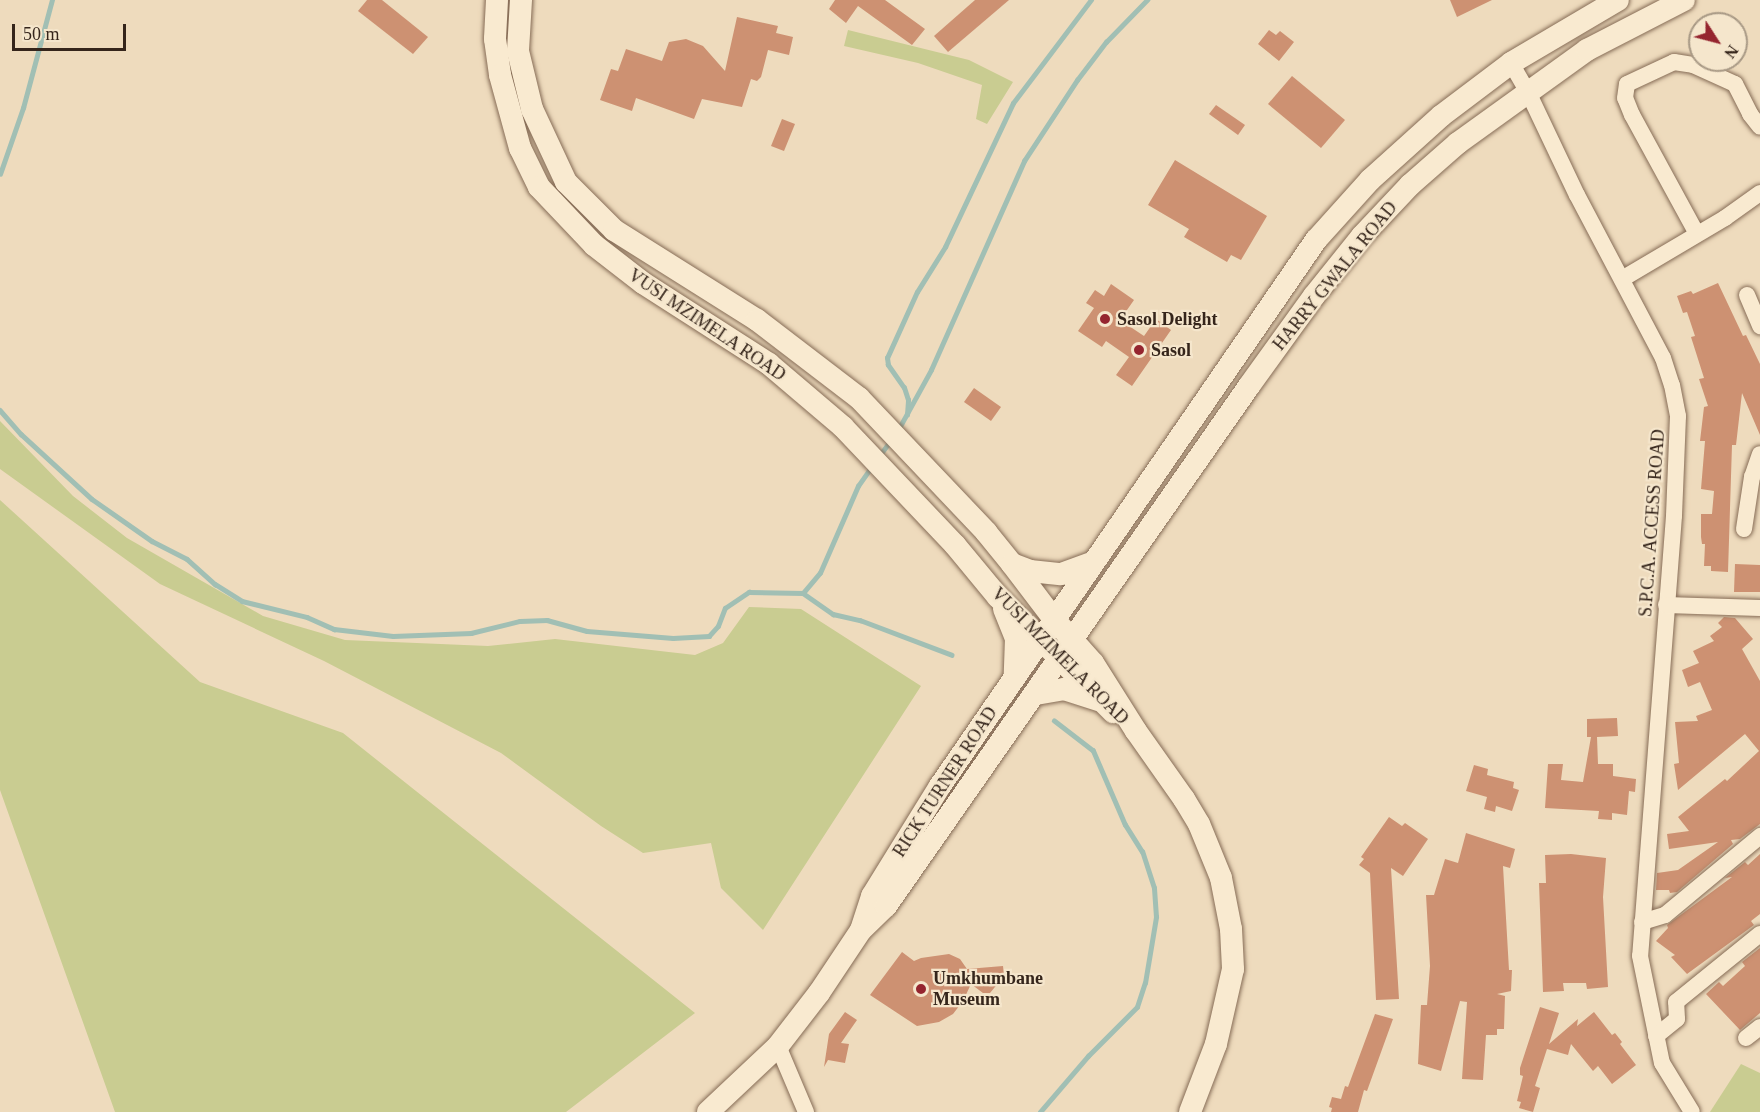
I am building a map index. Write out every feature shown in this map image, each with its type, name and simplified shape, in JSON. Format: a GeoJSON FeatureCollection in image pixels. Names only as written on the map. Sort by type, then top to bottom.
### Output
{"type":"FeatureCollection","features":[{"type":"Feature","properties":{"kind":"main road","name":"VUSI MZIMELA ROAD"},"geometry":{"type":"LineString","coordinates":[[497,0],[495,39],[500,75],[520,148],[539,187],[594,245],[643,283],[769,364],[843,427],[955,545],[998,597],[1040,639],[1066,649],[1092,663],[1199,824],[1221,878],[1231,929],[1233,969],[1224,1016],[1190,1112]]}},
{"type":"Feature","properties":{"kind":"main road","name":"VUSI MZIMELA ROAD"},"geometry":{"type":"LineString","coordinates":[[521,0],[518,51],[532,109],[566,183],[614,230],[757,320],[859,398],[912,452],[1012,564],[1053,618],[1066,649],[1102,702],[1136,731]]}},
{"type":"Feature","properties":{"kind":"main road","name":"HARRY GWALA ROAD"},"geometry":{"type":"LineString","coordinates":[[1040,639],[1316,240],[1370,180],[1414,138],[1510,63],[1618,0]]}},
{"type":"Feature","properties":{"kind":"main road","name":"HARRY GWALA ROAD"},"geometry":{"type":"LineString","coordinates":[[1066,649],[1314,296],[1362,236],[1410,185],[1458,142],[1587,50],[1684,0]]}},
{"type":"Feature","properties":{"kind":"main road"},"geometry":{"type":"LineString","coordinates":[[1012,564],[1030,571],[1061,574],[1094,562]]}},
{"type":"Feature","properties":{"kind":"main road"},"geometry":{"type":"LineString","coordinates":[[998,597],[1013,626],[1016,639],[1015,674]]}},
{"type":"Feature","properties":{"kind":"main road","name":"RICK TURNER ROAD"},"geometry":{"type":"LineString","coordinates":[[861,930],[872,896],[940,786],[1040,639]]}},
{"type":"Feature","properties":{"kind":"main road","name":"RICK TURNER ROAD"},"geometry":{"type":"LineString","coordinates":[[708,1112],[778,1046],[819,993],[861,930],[886,906],[1066,649]]}},
{"type":"Feature","properties":{"kind":"main road"},"geometry":{"type":"LineString","coordinates":[[1036,694],[1064,689],[1102,702]]}},
{"type":"Feature","properties":{"kind":"street"},"geometry":{"type":"LineString","coordinates":[[1697,234],[1632,115],[1625,98],[1627,84],[1674,62],[1693,65],[1735,84],[1750,114],[1760,127]]}},
{"type":"Feature","properties":{"kind":"street","name":"S.P.C.A. ACCESS ROAD"},"geometry":{"type":"LineString","coordinates":[[1510,63],[1528,92],[1577,195],[1663,358],[1672,385],[1678,416],[1678,446],[1640,956],[1662,1063],[1692,1112]]}},
{"type":"Feature","properties":{"kind":"street"},"geometry":{"type":"LineString","coordinates":[[1622,279],[1760,193]]}},
{"type":"Feature","properties":{"kind":"street"},"geometry":{"type":"LineString","coordinates":[[1747,295],[1760,326]]}},
{"type":"Feature","properties":{"kind":"street"},"geometry":{"type":"LineString","coordinates":[[1744,529],[1752,477],[1760,454]]}},
{"type":"Feature","properties":{"kind":"street"},"geometry":{"type":"LineString","coordinates":[[1666,605],[1760,608]]}},
{"type":"Feature","properties":{"kind":"street"},"geometry":{"type":"LineString","coordinates":[[1642,922],[1665,915],[1760,836]]}},
{"type":"Feature","properties":{"kind":"street"},"geometry":{"type":"LineString","coordinates":[[1656,1036],[1677,1019],[1676,1002],[1760,934]]}},
{"type":"Feature","properties":{"kind":"street"},"geometry":{"type":"LineString","coordinates":[[1746,1038],[1760,1027]]}},
{"type":"Feature","properties":{"kind":"street"},"geometry":{"type":"LineString","coordinates":[[778,1046],[806,1112]]}},
{"type":"Feature","properties":{"kind":"green space"},"geometry":{"type":"Polygon","coordinates":[[[848,30],[969,60],[1013,82],[987,124],[976,119],[982,85],[918,63],[844,46],[848,30]]]}},
{"type":"Feature","properties":{"kind":"green space"},"geometry":{"type":"Polygon","coordinates":[[[0,421],[73,496],[127,538],[263,616],[345,640],[488,646],[555,639],[695,655],[723,643],[749,607],[801,609],[921,686],[763,930],[721,888],[711,843],[643,853],[601,826],[501,753],[324,661],[160,584],[0,469],[0,421]]]}},
{"type":"Feature","properties":{"kind":"green space"},"geometry":{"type":"Polygon","coordinates":[[[0,500],[200,682],[343,733],[695,1013],[566,1112],[115,1112],[0,790],[0,500]]]}},
{"type":"Feature","properties":{"kind":"green space"},"geometry":{"type":"Polygon","coordinates":[[[1741,1064],[1760,1073],[1760,1112],[1710,1112],[1741,1064]]]}},
{"type":"Feature","properties":{"kind":"building"},"geometry":{"type":"Polygon","coordinates":[[[367,0],[382,0],[428,37],[413,54],[358,11],[367,0]]]}},
{"type":"Feature","properties":{"kind":"building"},"geometry":{"type":"Polygon","coordinates":[[[835,0],[885,0],[925,29],[912,45],[858,6],[846,23],[829,9],[835,0]]]}},
{"type":"Feature","properties":{"kind":"building"},"geometry":{"type":"Polygon","coordinates":[[[975,0],[1009,0],[948,52],[934,36],[975,0]]]}},
{"type":"Feature","properties":{"kind":"building"},"geometry":{"type":"Polygon","coordinates":[[[1450,0],[1492,0],[1457,17],[1450,0]]]}},
{"type":"Feature","properties":{"kind":"building"},"geometry":{"type":"Polygon","coordinates":[[[737,17],[778,26],[776,33],[793,37],[789,55],[768,50],[761,77],[757,81],[751,79],[742,107],[702,99],[694,119],[636,98],[632,111],[600,100],[611,69],[618,71],[626,49],[662,61],[669,42],[686,39],[703,46],[725,71],[737,17]]]}},
{"type":"Feature","properties":{"kind":"building"},"geometry":{"type":"Polygon","coordinates":[[[1269,30],[1276,35],[1280,31],[1294,42],[1279,61],[1258,44],[1269,30]]]}},
{"type":"Feature","properties":{"kind":"building"},"geometry":{"type":"Polygon","coordinates":[[[1292,76],[1345,120],[1321,148],[1268,104],[1292,76]]]}},
{"type":"Feature","properties":{"kind":"building"},"geometry":{"type":"Polygon","coordinates":[[[1216,105],[1245,125],[1238,135],[1209,114],[1216,105]]]}},
{"type":"Feature","properties":{"kind":"building"},"geometry":{"type":"Polygon","coordinates":[[[782,119],[795,124],[784,151],[771,146],[782,119]]]}},
{"type":"Feature","properties":{"kind":"building"},"geometry":{"type":"Polygon","coordinates":[[[1175,160],[1267,216],[1241,260],[1231,255],[1227,262],[1184,237],[1189,229],[1148,205],[1175,160]]]}},
{"type":"Feature","properties":{"kind":"building"},"geometry":{"type":"Polygon","coordinates":[[[1718,283],[1743,336],[1746,335],[1760,364],[1760,435],[1742,393],[1736,445],[1732,445],[1728,572],[1711,571],[1711,566],[1704,566],[1705,544],[1702,544],[1701,537],[1701,514],[1712,514],[1714,491],[1701,489],[1705,441],[1700,441],[1704,407],[1708,406],[1699,379],[1704,378],[1691,337],[1695,336],[1687,312],[1683,313],[1677,296],[1691,291],[1693,294],[1718,283]]]}},
{"type":"Feature","properties":{"kind":"building"},"geometry":{"type":"Polygon","coordinates":[[[1111,284],[1134,300],[1120,320],[1144,336],[1156,319],[1171,330],[1132,386],[1116,375],[1129,357],[1106,341],[1102,347],[1078,331],[1094,308],[1086,303],[1095,290],[1104,296],[1111,284]]]}},
{"type":"Feature","properties":{"kind":"building"},"geometry":{"type":"Polygon","coordinates":[[[974,388],[1001,407],[991,421],[964,402],[974,388]]]}},
{"type":"Feature","properties":{"kind":"building"},"geometry":{"type":"Polygon","coordinates":[[[1735,564],[1760,565],[1760,592],[1734,592],[1735,564]]]}},
{"type":"Feature","properties":{"kind":"building"},"geometry":{"type":"Polygon","coordinates":[[[1724,617],[1735,618],[1753,639],[1742,649],[1760,681],[1760,824],[1740,839],[1731,840],[1733,844],[1677,892],[1656,890],[1657,873],[1678,870],[1718,842],[1669,849],[1667,834],[1689,831],[1678,817],[1725,779],[1727,781],[1759,751],[1745,734],[1678,790],[1674,764],[1679,763],[1675,722],[1698,721],[1696,716],[1712,710],[1700,682],[1688,687],[1682,670],[1699,663],[1693,651],[1714,641],[1710,636],[1722,627],[1718,623],[1724,617]]]}},
{"type":"Feature","properties":{"kind":"building"},"geometry":{"type":"Polygon","coordinates":[[[1617,718],[1618,736],[1597,737],[1598,764],[1613,764],[1613,776],[1636,779],[1635,792],[1629,791],[1627,815],[1612,813],[1612,820],[1598,819],[1599,811],[1545,808],[1548,764],[1563,764],[1561,780],[1583,782],[1591,737],[1587,737],[1587,719],[1617,718]]]}},
{"type":"Feature","properties":{"kind":"building"},"geometry":{"type":"Polygon","coordinates":[[[1474,765],[1488,769],[1487,775],[1514,782],[1513,788],[1519,790],[1512,811],[1496,806],[1495,812],[1484,809],[1487,797],[1466,791],[1474,765]]]}},
{"type":"Feature","properties":{"kind":"building"},"geometry":{"type":"Polygon","coordinates":[[[1389,817],[1402,826],[1405,823],[1428,839],[1403,876],[1391,868],[1399,999],[1376,1000],[1370,873],[1359,865],[1364,859],[1361,857],[1389,817]]]}},
{"type":"Feature","properties":{"kind":"building"},"geometry":{"type":"Polygon","coordinates":[[[1466,833],[1515,849],[1510,868],[1503,866],[1509,970],[1512,970],[1511,991],[1497,994],[1505,996],[1504,1029],[1497,1029],[1497,1035],[1486,1035],[1483,1080],[1462,1079],[1467,1002],[1460,1001],[1441,1071],[1418,1064],[1421,1005],[1427,1005],[1430,966],[1426,895],[1434,895],[1445,859],[1458,863],[1466,833]]]}},
{"type":"Feature","properties":{"kind":"building"},"geometry":{"type":"Polygon","coordinates":[[[1571,854],[1606,858],[1603,897],[1608,987],[1587,989],[1586,983],[1563,983],[1564,991],[1543,992],[1539,883],[1546,883],[1545,855],[1571,854]]]}},
{"type":"Feature","properties":{"kind":"building"},"geometry":{"type":"Polygon","coordinates":[[[1760,854],[1760,914],[1751,921],[1754,925],[1687,974],[1671,957],[1675,955],[1656,941],[1668,928],[1667,925],[1732,877],[1725,878],[1745,862],[1748,865],[1760,854]]]}},
{"type":"Feature","properties":{"kind":"building"},"geometry":{"type":"Polygon","coordinates":[[[1760,948],[1760,1013],[1740,1030],[1706,994],[1719,982],[1723,986],[1745,966],[1742,962],[1760,948]]]}},
{"type":"Feature","properties":{"kind":"building","name":"Umkhumbane Museum"},"geometry":{"type":"Polygon","coordinates":[[[902,952],[914,961],[949,954],[960,959],[967,969],[1003,966],[1004,976],[990,993],[983,993],[971,984],[963,1001],[953,1014],[939,1022],[917,1026],[870,995],[902,952]]]}},
{"type":"Feature","properties":{"kind":"building"},"geometry":{"type":"Polygon","coordinates":[[[1540,1007],[1559,1013],[1549,1044],[1578,1019],[1577,1026],[1594,1012],[1612,1035],[1615,1033],[1622,1042],[1620,1044],[1636,1065],[1612,1084],[1598,1066],[1593,1071],[1571,1044],[1568,1055],[1547,1049],[1535,1086],[1540,1088],[1533,1112],[1519,1108],[1521,1102],[1517,1101],[1523,1076],[1520,1075],[1520,1068],[1540,1007]]]}},
{"type":"Feature","properties":{"kind":"building"},"geometry":{"type":"Polygon","coordinates":[[[845,1012],[857,1020],[841,1043],[849,1044],[845,1063],[828,1060],[824,1067],[829,1034],[845,1012]]]}},
{"type":"Feature","properties":{"kind":"building"},"geometry":{"type":"Polygon","coordinates":[[[1375,1014],[1393,1019],[1367,1091],[1364,1090],[1358,1112],[1331,1112],[1332,1108],[1329,1107],[1332,1097],[1341,1099],[1345,1086],[1348,1087],[1375,1014]]]}},
{"type":"Feature","properties":{"kind":"waterway"},"geometry":{"type":"LineString","coordinates":[[0,174],[23,108],[52,0]]}},
{"type":"Feature","properties":{"kind":"waterway"},"geometry":{"type":"LineString","coordinates":[[907,415],[908,400],[904,388],[888,365],[887,358],[917,292],[945,247],[1013,103],[1091,0]]}},
{"type":"Feature","properties":{"kind":"waterway"},"geometry":{"type":"LineString","coordinates":[[898,430],[931,370],[1024,161],[1077,80],[1106,42],[1147,0]]}},
{"type":"Feature","properties":{"kind":"waterway"},"geometry":{"type":"LineString","coordinates":[[0,410],[21,434],[92,499],[152,541],[187,559],[215,584],[242,601],[307,617],[334,629],[393,636],[471,633],[520,621],[547,620],[587,631],[673,638],[709,636],[718,626],[725,608],[749,592],[803,593],[820,573],[858,486],[872,466]]}},
{"type":"Feature","properties":{"kind":"waterway"},"geometry":{"type":"LineString","coordinates":[[880,455],[891,440]]}},
{"type":"Feature","properties":{"kind":"waterway"},"geometry":{"type":"LineString","coordinates":[[803,593],[833,614],[860,620],[952,655]]}},
{"type":"Feature","properties":{"kind":"waterway"},"geometry":{"type":"LineString","coordinates":[[1040,1112],[1088,1056],[1137,1007],[1145,983],[1156,917],[1154,888],[1142,852],[1125,825],[1093,751],[1054,721]]}},
{"type":"Feature","properties":{"kind":"place","name":"Sasol Delight"},"geometry":{"type":"Point","coordinates":[1105,319]}},
{"type":"Feature","properties":{"kind":"place","name":"Sasol"},"geometry":{"type":"Point","coordinates":[1139,350]}},
{"type":"Feature","properties":{"kind":"place","name":"Umkhumbane Museum"},"geometry":{"type":"Point","coordinates":[921,989]}}]}
